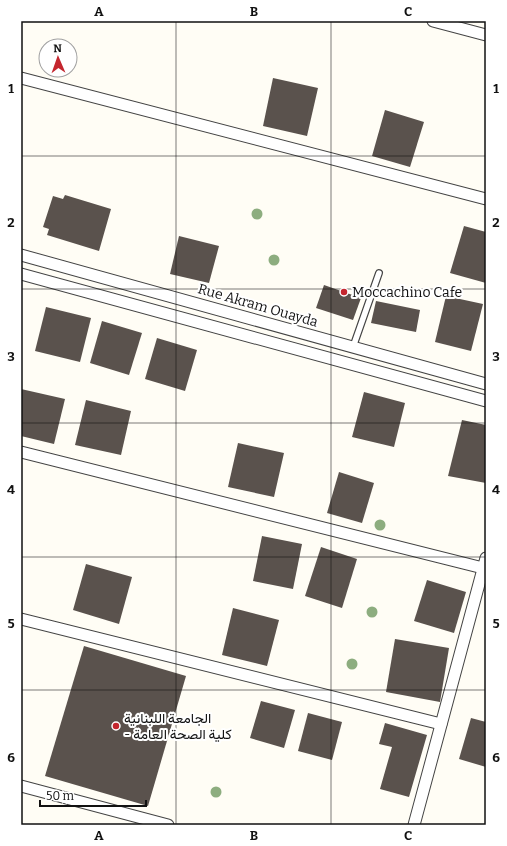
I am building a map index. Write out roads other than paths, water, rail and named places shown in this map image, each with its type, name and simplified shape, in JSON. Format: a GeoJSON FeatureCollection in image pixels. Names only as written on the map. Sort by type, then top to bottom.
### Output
{"type":"FeatureCollection","features":[{"type":"Feature","properties":{"kind":"street"},"geometry":{"type":"LineString","coordinates":[[433,21],[486,35]]}},
{"type":"Feature","properties":{"kind":"street"},"geometry":{"type":"LineString","coordinates":[[21,78],[486,199]]}},
{"type":"Feature","properties":{"kind":"street","name":"Rue Akram Ouayda"},"geometry":{"type":"LineString","coordinates":[[21,255],[486,384]]}},
{"type":"Feature","properties":{"kind":"street"},"geometry":{"type":"LineString","coordinates":[[21,274],[486,402]]}},
{"type":"Feature","properties":{"kind":"street"},"geometry":{"type":"LineString","coordinates":[[21,452],[485,563],[414,825]]}},
{"type":"Feature","properties":{"kind":"street"},"geometry":{"type":"LineString","coordinates":[[21,619],[441,724]]}},
{"type":"Feature","properties":{"kind":"street"},"geometry":{"type":"LineString","coordinates":[[21,786],[168,825]]}},
{"type":"Feature","properties":{"kind":"lane"},"geometry":{"type":"LineString","coordinates":[[353,347],[379,273]]}},
{"type":"Feature","properties":{"kind":"place","name":"Moccachino Cafe"},"geometry":{"type":"Point","coordinates":[344,292]}},
{"type":"Feature","properties":{"kind":"place","name":"الجامعة اللبنانية - كلية الصحة العامة"},"geometry":{"type":"Point","coordinates":[116,726]}}]}
